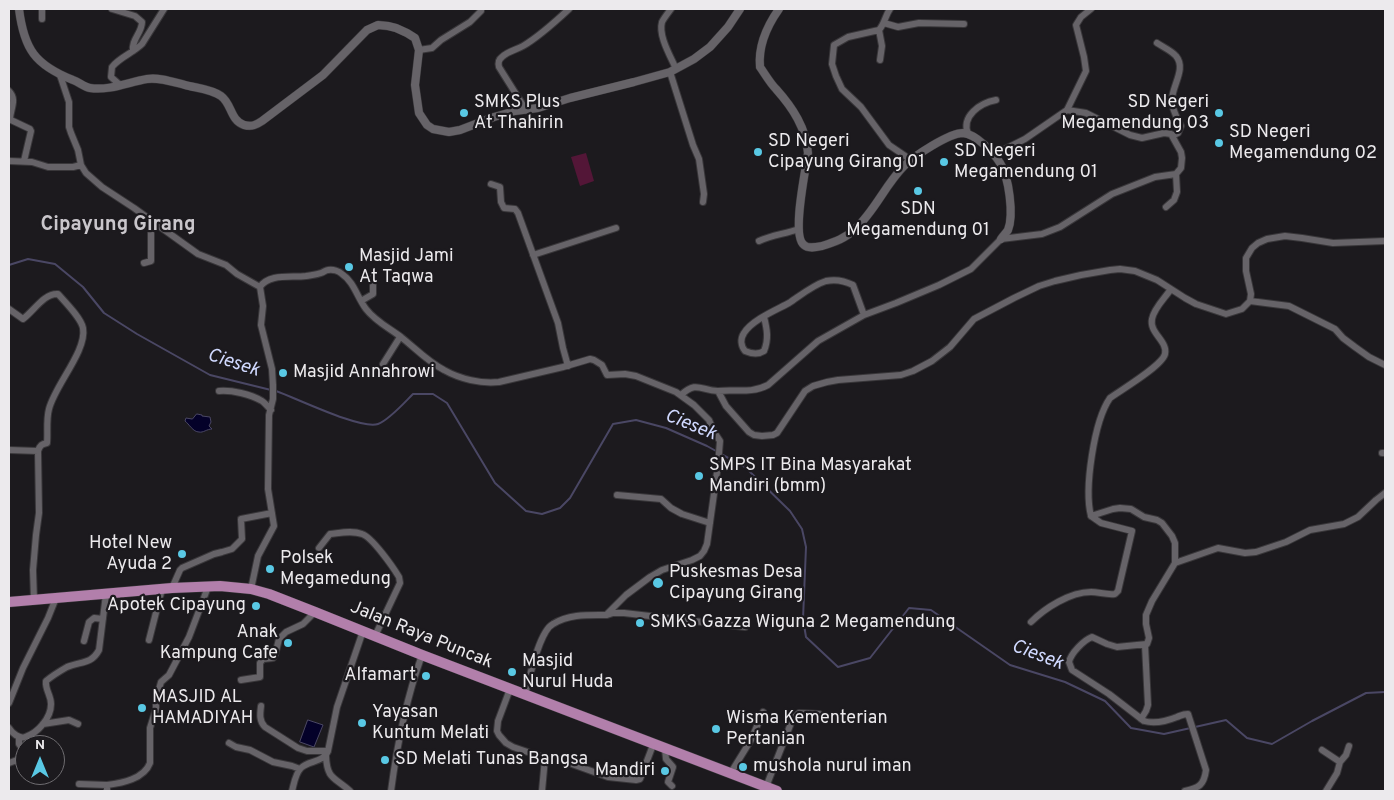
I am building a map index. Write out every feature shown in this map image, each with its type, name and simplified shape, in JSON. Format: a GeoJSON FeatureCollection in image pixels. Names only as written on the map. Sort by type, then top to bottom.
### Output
{"type":"FeatureCollection","features":[{"type":"Feature","properties":{"kind":"highway","name":"Jalan Raya Puncak"},"geometry":{"type":"LineString","coordinates":[[9,602],[167,588],[220,586],[251,589],[269,594],[422,656],[777,791]]}},
{"type":"Feature","properties":{"kind":"street"},"geometry":{"type":"LineString","coordinates":[[19,9],[22,28],[28,46],[49,69],[60,75],[76,80],[89,88],[120,85],[148,78],[214,92],[223,97],[236,120],[248,126],[255,126],[323,75],[367,30],[378,25],[396,28],[415,38],[420,50],[415,85],[419,113],[427,125],[433,129],[449,132],[460,130],[494,117],[546,106],[673,70],[694,59],[710,46],[728,27],[740,9]]}},
{"type":"Feature","properties":{"kind":"street"},"geometry":{"type":"LineString","coordinates":[[42,9],[42,19]]}},
{"type":"Feature","properties":{"kind":"street"},"geometry":{"type":"LineString","coordinates":[[112,9],[135,16],[142,22],[133,45],[133,51]]}},
{"type":"Feature","properties":{"kind":"street"},"geometry":{"type":"LineString","coordinates":[[120,85],[111,77],[112,67],[120,58],[142,44],[164,9]]}},
{"type":"Feature","properties":{"kind":"street"},"geometry":{"type":"LineString","coordinates":[[420,50],[432,48],[441,40],[470,22],[481,9]]}},
{"type":"Feature","properties":{"kind":"street"},"geometry":{"type":"LineString","coordinates":[[526,110],[499,68],[501,57],[523,46],[570,9]]}},
{"type":"Feature","properties":{"kind":"street"},"geometry":{"type":"LineString","coordinates":[[672,9],[662,21],[661,28],[692,145],[699,158],[704,194],[703,202]]}},
{"type":"Feature","properties":{"kind":"street"},"geometry":{"type":"LineString","coordinates":[[681,395],[692,387],[703,387],[711,391],[729,390],[741,392],[768,385],[818,341],[864,315],[905,300],[971,269],[1008,230],[1012,207],[1001,165],[980,141],[968,134],[958,134],[946,138],[904,166],[864,219],[848,236],[819,247],[807,247],[800,242],[798,229],[799,209],[808,153],[807,142],[801,124],[782,94],[760,67],[759,58],[768,26],[779,9]]}},
{"type":"Feature","properties":{"kind":"street"},"geometry":{"type":"LineString","coordinates":[[890,9],[879,30],[848,37],[834,45],[833,68],[842,89],[861,108],[889,145],[911,160]]}},
{"type":"Feature","properties":{"kind":"street"},"geometry":{"type":"LineString","coordinates":[[989,150],[1003,150],[1025,139],[1067,110],[1086,71],[1076,25],[1081,17],[1091,9]]}},
{"type":"Feature","properties":{"kind":"street"},"geometry":{"type":"LineString","coordinates":[[884,23],[898,27],[919,23],[964,24]]}},
{"type":"Feature","properties":{"kind":"street"},"geometry":{"type":"LineString","coordinates":[[879,30],[882,46],[880,60]]}},
{"type":"Feature","properties":{"kind":"street"},"geometry":{"type":"LineString","coordinates":[[1157,43],[1175,54],[1179,61],[1179,74],[1172,98],[1173,110],[1180,126],[1178,133],[1172,136]]}},
{"type":"Feature","properties":{"kind":"street"},"geometry":{"type":"LineString","coordinates":[[60,75],[68,98],[69,127],[78,150],[81,165],[86,173],[102,188],[134,208],[198,254],[226,265],[237,274],[260,287]]}},
{"type":"Feature","properties":{"kind":"street"},"geometry":{"type":"LineString","coordinates":[[9,91],[13,96],[11,120],[31,131],[24,161]]}},
{"type":"Feature","properties":{"kind":"street"},"geometry":{"type":"LineString","coordinates":[[968,134],[965,127],[968,118],[985,103],[996,100]]}},
{"type":"Feature","properties":{"kind":"street"},"geometry":{"type":"LineString","coordinates":[[1001,239],[1042,234],[1060,227],[1112,194],[1155,177],[1176,174],[1181,168],[1181,152],[1170,134],[1164,133],[1142,138],[1130,135],[1086,113],[1067,110]]}},
{"type":"Feature","properties":{"kind":"street"},"geometry":{"type":"LineString","coordinates":[[9,161],[32,162],[48,167],[73,167],[81,165]]}},
{"type":"Feature","properties":{"kind":"street"},"geometry":{"type":"LineString","coordinates":[[1166,207],[1174,200],[1177,192],[1176,174]]}},
{"type":"Feature","properties":{"kind":"street"},"geometry":{"type":"LineString","coordinates":[[491,184],[500,188],[501,202],[504,208],[516,210],[558,323],[567,362]]}},
{"type":"Feature","properties":{"kind":"street"},"geometry":{"type":"LineString","coordinates":[[144,263],[151,260],[151,221]]}},
{"type":"Feature","properties":{"kind":"street"},"geometry":{"type":"LineString","coordinates":[[533,255],[616,228]]}},
{"type":"Feature","properties":{"kind":"street"},"geometry":{"type":"LineString","coordinates":[[759,241],[769,236],[786,234],[798,229]]}},
{"type":"Feature","properties":{"kind":"street"},"geometry":{"type":"LineString","coordinates":[[718,391],[726,406],[749,432],[759,436],[773,435],[779,430],[802,395],[809,388],[827,382],[901,375],[914,371],[932,361],[950,347],[974,319],[988,310],[1039,286],[1081,275],[1120,270],[1134,272],[1147,276],[1196,304],[1226,314],[1242,310],[1250,301],[1251,294],[1246,271],[1246,258],[1252,248],[1267,239],[1293,236],[1333,243],[1385,241]]}},
{"type":"Feature","properties":{"kind":"street"},"geometry":{"type":"LineString","coordinates":[[251,589],[258,556],[274,526],[268,489],[273,385],[272,369],[261,325],[263,306],[260,287],[262,283],[271,279],[319,274],[329,269],[344,275],[372,315],[444,371],[481,382],[499,382],[567,362],[594,360],[602,365],[607,375],[625,374],[636,376],[681,395],[709,420],[720,441],[707,544],[704,552],[692,560],[650,576],[626,595],[606,615]]}},
{"type":"Feature","properties":{"kind":"street"},"geometry":{"type":"LineString","coordinates":[[361,301],[373,294],[373,275]]}},
{"type":"Feature","properties":{"kind":"street"},"geometry":{"type":"LineString","coordinates":[[764,317],[767,343],[764,351],[756,354],[745,351],[741,340],[749,327],[764,317],[825,281],[847,282],[852,285],[864,315]]}},
{"type":"Feature","properties":{"kind":"street"},"geometry":{"type":"LineString","coordinates":[[1031,622],[1045,609],[1073,596],[1090,592],[1106,595],[1118,592],[1132,531],[1101,523],[1091,516],[1088,498],[1092,456],[1105,405],[1110,398],[1163,359],[1166,352],[1165,348],[1151,324],[1152,317],[1171,289]]}},
{"type":"Feature","properties":{"kind":"street"},"geometry":{"type":"LineString","coordinates":[[9,309],[24,319],[44,299],[58,294],[83,326],[83,338],[76,358],[54,395],[49,410],[47,444],[42,444],[38,451],[39,513],[33,570],[34,600]]}},
{"type":"Feature","properties":{"kind":"street"},"geometry":{"type":"LineString","coordinates":[[1250,301],[1290,306],[1335,329],[1354,347],[1385,365]]}},
{"type":"Feature","properties":{"kind":"street"},"geometry":{"type":"LineString","coordinates":[[383,364],[400,337]]}},
{"type":"Feature","properties":{"kind":"street"},"geometry":{"type":"LineString","coordinates":[[218,391],[246,395],[263,402],[271,410]]}},
{"type":"Feature","properties":{"kind":"street"},"geometry":{"type":"LineString","coordinates":[[9,450],[38,451]]}},
{"type":"Feature","properties":{"kind":"street"},"geometry":{"type":"LineString","coordinates":[[1175,563],[1218,548],[1244,553],[1256,552],[1286,542],[1310,530],[1344,524],[1358,517],[1385,493]]}},
{"type":"Feature","properties":{"kind":"street"},"geometry":{"type":"LineString","coordinates":[[617,495],[661,499],[671,508],[682,514],[710,522]]}},
{"type":"Feature","properties":{"kind":"street"},"geometry":{"type":"LineString","coordinates":[[1091,516],[1120,508],[1131,509],[1144,517],[1162,523],[1172,536],[1174,543],[1175,563],[1146,615],[1149,638],[1145,645],[1148,705],[1141,719]]}},
{"type":"Feature","properties":{"kind":"street"},"geometry":{"type":"LineString","coordinates":[[149,640],[167,588],[180,570],[232,548],[242,539],[241,519],[272,513]]}},
{"type":"Feature","properties":{"kind":"street"},"geometry":{"type":"LineString","coordinates":[[319,548],[330,534],[339,532],[362,534],[367,537],[400,576],[400,583],[375,636]]}},
{"type":"Feature","properties":{"kind":"street"},"geometry":{"type":"LineString","coordinates":[[79,784],[107,788],[126,782],[144,772],[148,767],[150,763],[150,728],[161,682],[169,675],[188,637],[208,587]]}},
{"type":"Feature","properties":{"kind":"street"},"geometry":{"type":"LineString","coordinates":[[28,735],[43,724],[51,705],[46,690],[46,681],[68,666],[90,660],[96,656],[99,650],[106,594]]}},
{"type":"Feature","properties":{"kind":"street"},"geometry":{"type":"LineString","coordinates":[[9,703],[23,668],[56,598]]}},
{"type":"Feature","properties":{"kind":"street"},"geometry":{"type":"LineString","coordinates":[[241,680],[260,677],[260,663],[263,659],[273,658],[279,639],[286,632],[303,624],[315,612]]}},
{"type":"Feature","properties":{"kind":"street"},"geometry":{"type":"LineString","coordinates":[[525,695],[534,658],[548,628],[552,624],[575,616],[624,613],[744,626]]}},
{"type":"Feature","properties":{"kind":"street"},"geometry":{"type":"LineString","coordinates":[[84,641],[89,622],[94,618],[103,619]]}},
{"type":"Feature","properties":{"kind":"street"},"geometry":{"type":"LineString","coordinates":[[350,791],[331,776],[326,764],[336,707],[359,645],[362,631]]}},
{"type":"Feature","properties":{"kind":"street"},"geometry":{"type":"LineString","coordinates":[[1145,645],[1117,647],[1092,637],[1088,638],[1070,657],[1068,662],[1072,670],[1147,722],[1161,721],[1188,714],[1206,768],[1206,774],[1200,786],[1185,791]]}},
{"type":"Feature","properties":{"kind":"street"},"geometry":{"type":"LineString","coordinates":[[391,791],[396,751],[412,683],[422,656]]}},
{"type":"Feature","properties":{"kind":"street"},"geometry":{"type":"LineString","coordinates":[[510,689],[498,721],[497,731],[506,743],[545,758],[542,791]]}},
{"type":"Feature","properties":{"kind":"street"},"geometry":{"type":"LineString","coordinates":[[261,706],[260,719],[265,727],[298,748],[327,754]]}},
{"type":"Feature","properties":{"kind":"street"},"geometry":{"type":"LineString","coordinates":[[730,774],[751,740],[763,712]]}},
{"type":"Feature","properties":{"kind":"street"},"geometry":{"type":"LineString","coordinates":[[766,787],[793,718],[799,713],[819,714]]}},
{"type":"Feature","properties":{"kind":"street"},"geometry":{"type":"LineString","coordinates":[[43,724],[70,720],[78,724]]}},
{"type":"Feature","properties":{"kind":"street"},"geometry":{"type":"LineString","coordinates":[[229,744],[250,750],[273,762],[300,768]]}},
{"type":"Feature","properties":{"kind":"street"},"geometry":{"type":"LineString","coordinates":[[558,759],[608,777],[636,780],[642,774],[653,744]]}},
{"type":"Feature","properties":{"kind":"street"},"geometry":{"type":"LineString","coordinates":[[1326,791],[1337,773],[1340,762],[1346,755],[1349,746]]}},
{"type":"Feature","properties":{"kind":"street"},"geometry":{"type":"LineString","coordinates":[[666,749],[666,759],[673,767],[668,782],[672,786]]}},
{"type":"Feature","properties":{"kind":"street"},"geometry":{"type":"LineString","coordinates":[[1322,750],[1340,762]]}},
{"type":"Feature","properties":{"kind":"street"},"geometry":{"type":"LineString","coordinates":[[292,791],[300,768],[311,762],[321,760],[327,754]]}},
{"type":"Feature","properties":{"kind":"shaded area"},"geometry":{"type":"Polygon","coordinates":[[[586,153],[594,181],[580,186],[571,157],[586,153]]]}},
{"type":"Feature","properties":{"kind":"shaded area"},"geometry":{"type":"Polygon","coordinates":[[[197,414],[210,417],[211,422],[209,426],[212,429],[197,432],[185,421],[186,418],[192,419],[197,414]]]}},
{"type":"Feature","properties":{"kind":"shaded area"},"geometry":{"type":"Polygon","coordinates":[[[308,720],[323,725],[314,747],[300,742],[308,720]]]}},
{"type":"Feature","properties":{"kind":"waterway","name":"Ciesek"},"geometry":{"type":"LineString","coordinates":[[9,265],[28,259],[55,264],[83,287],[104,313],[137,334],[210,375],[271,390]]}},
{"type":"Feature","properties":{"kind":"waterway","name":"Ciesek"},"geometry":{"type":"LineString","coordinates":[[276,391],[344,418],[370,425],[378,424],[387,419],[413,394],[433,394],[447,403],[495,483],[526,511],[542,514],[560,508],[570,498],[613,424],[636,420],[666,428],[716,451]]}},
{"type":"Feature","properties":{"kind":"waterway","name":"Ciesek"},"geometry":{"type":"LineString","coordinates":[[721,454],[745,467],[790,511],[802,529],[806,547],[803,619],[806,637],[838,667],[870,658],[909,608],[931,610],[1010,665],[1065,682],[1105,701],[1131,728],[1164,734],[1226,720],[1247,738],[1272,744],[1366,693],[1385,692]]}},
{"type":"Feature","properties":{"kind":"place","name":"SMKS Plus At Thahirin"},"geometry":{"type":"Point","coordinates":[464,113]}},
{"type":"Feature","properties":{"kind":"place","name":"SD Negeri Megamendung 03"},"geometry":{"type":"Point","coordinates":[1219,113]}},
{"type":"Feature","properties":{"kind":"place","name":"SD Negeri Megamendung 02"},"geometry":{"type":"Point","coordinates":[1219,143]}},
{"type":"Feature","properties":{"kind":"place","name":"SD Negeri Cipayung Girang 01"},"geometry":{"type":"Point","coordinates":[758,152]}},
{"type":"Feature","properties":{"kind":"place","name":"SD Negeri Megamendung 01"},"geometry":{"type":"Point","coordinates":[944,162]}},
{"type":"Feature","properties":{"kind":"place","name":"SDN Megamendung 01"},"geometry":{"type":"Point","coordinates":[918,191]}},
{"type":"Feature","properties":{"kind":"place","name":"Masjid Jami At Taqwa"},"geometry":{"type":"Point","coordinates":[349,267]}},
{"type":"Feature","properties":{"kind":"place","name":"Masjid Annahrowi"},"geometry":{"type":"Point","coordinates":[283,373]}},
{"type":"Feature","properties":{"kind":"place","name":"SMPS IT Bina Masyarakat Mandiri (bmm)"},"geometry":{"type":"Point","coordinates":[699,476]}},
{"type":"Feature","properties":{"kind":"place","name":"Hotel New Ayuda 2"},"geometry":{"type":"Point","coordinates":[182,554]}},
{"type":"Feature","properties":{"kind":"place","name":"Polsek Megamedung"},"geometry":{"type":"Point","coordinates":[270,569]}},
{"type":"Feature","properties":{"kind":"place","name":"Puskesmas Desa Cipayung Girang"},"geometry":{"type":"Point","coordinates":[658,583]}},
{"type":"Feature","properties":{"kind":"place","name":"Apotek Cipayung"},"geometry":{"type":"Point","coordinates":[256,606]}},
{"type":"Feature","properties":{"kind":"place","name":"SMKS Gazza Wiguna 2 Megamendung"},"geometry":{"type":"Point","coordinates":[640,623]}},
{"type":"Feature","properties":{"kind":"place","name":"Anak Kampung Cafe"},"geometry":{"type":"Point","coordinates":[288,643]}},
{"type":"Feature","properties":{"kind":"place","name":"Masjid Nurul Huda"},"geometry":{"type":"Point","coordinates":[512,672]}},
{"type":"Feature","properties":{"kind":"place","name":"Alfamart"},"geometry":{"type":"Point","coordinates":[426,676]}},
{"type":"Feature","properties":{"kind":"place","name":"MASJID AL HAMADIYAH"},"geometry":{"type":"Point","coordinates":[142,708]}},
{"type":"Feature","properties":{"kind":"place","name":"Yayasan Kuntum Melati"},"geometry":{"type":"Point","coordinates":[362,723]}},
{"type":"Feature","properties":{"kind":"place","name":"Wisma Kementerian Pertanian"},"geometry":{"type":"Point","coordinates":[716,729]}},
{"type":"Feature","properties":{"kind":"place","name":"SD Melati Tunas Bangsa"},"geometry":{"type":"Point","coordinates":[385,760]}},
{"type":"Feature","properties":{"kind":"place","name":"mushola nurul iman"},"geometry":{"type":"Point","coordinates":[743,767]}},
{"type":"Feature","properties":{"kind":"place","name":"Mandiri"},"geometry":{"type":"Point","coordinates":[665,771]}},
{"type":"Feature","properties":{"kind":"district","name":"Cipayung Girang"},"geometry":{"type":"Point","coordinates":[118,226]}}]}
